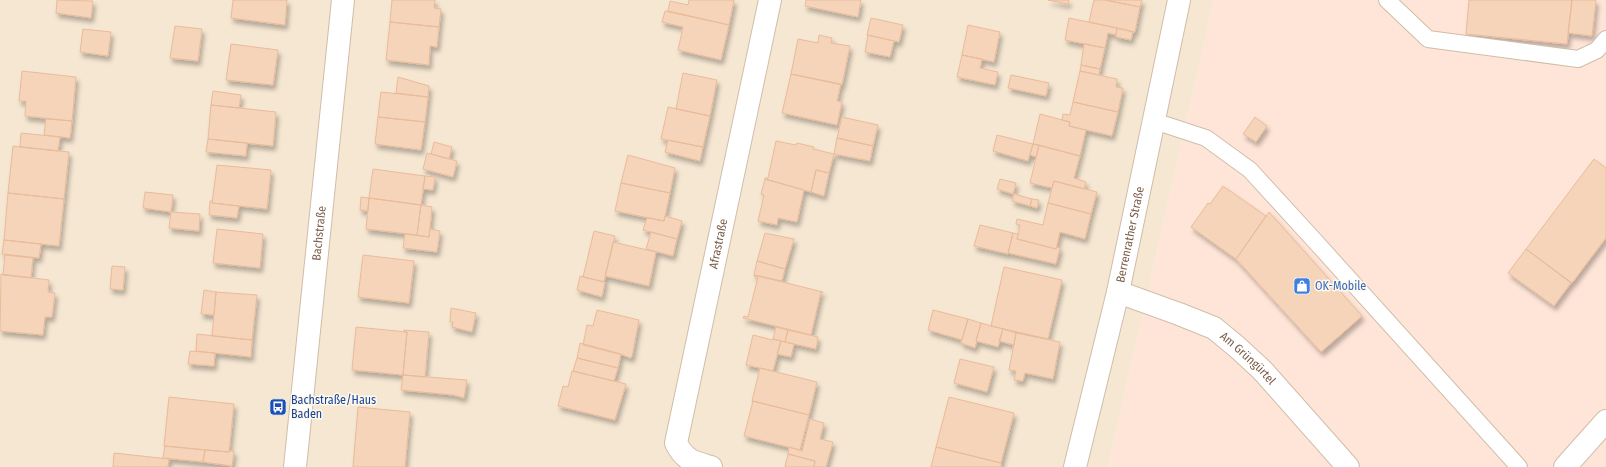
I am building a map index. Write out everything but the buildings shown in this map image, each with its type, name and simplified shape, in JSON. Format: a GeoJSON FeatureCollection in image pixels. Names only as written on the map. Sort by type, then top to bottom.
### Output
{"type":"FeatureCollection","features":[{"type":"Feature","properties":{"kind":"street","name":"Bachstraße"},"geometry":{"type":"LineString","coordinates":[[295,467],[343,0]]}},
{"type":"Feature","properties":{"kind":"street","name":"Afrastraße"},"geometry":{"type":"LineString","coordinates":[[711,467],[690,460],[681,454],[676,444],[770,0]]}},
{"type":"Feature","properties":{"kind":"street","name":"Berrenrather Straße"},"geometry":{"type":"LineString","coordinates":[[1075,467],[1118,292],[1179,0]]}},
{"type":"Feature","properties":{"kind":"street","name":"Am Grüngürtel"},"geometry":{"type":"LineString","coordinates":[[1118,292],[1214,328],[1238,347],[1262,370],[1348,467]]}},
{"type":"Feature","properties":{"kind":"street"},"geometry":{"type":"LineString","coordinates":[[1565,467],[1606,421]]}},
{"type":"Feature","properties":{"kind":"lane"},"geometry":{"type":"LineString","coordinates":[[1387,0],[1428,39],[1578,59],[1597,50],[1606,39]]}},
{"type":"Feature","properties":{"kind":"lane"},"geometry":{"type":"LineString","coordinates":[[1154,121],[1206,138],[1250,170],[1519,467]]}},
{"type":"Feature","properties":{"kind":"shaded area"},"geometry":{"type":"Polygon","coordinates":[[[0,0],[1214,0],[1108,467],[0,467],[0,0]]]}},
{"type":"Feature","properties":{"kind":"shaded area"},"geometry":{"type":"Polygon","coordinates":[[[1214,0],[1606,0],[1606,467],[1108,467],[1214,0]]]}},
{"type":"Feature","properties":{"kind":"place","name":"OK-Mobile"},"geometry":{"type":"Point","coordinates":[1302,286]}},
{"type":"Feature","properties":{"kind":"place","name":"Bachstraße/Haus Baden"},"geometry":{"type":"Point","coordinates":[278,407]}}]}
